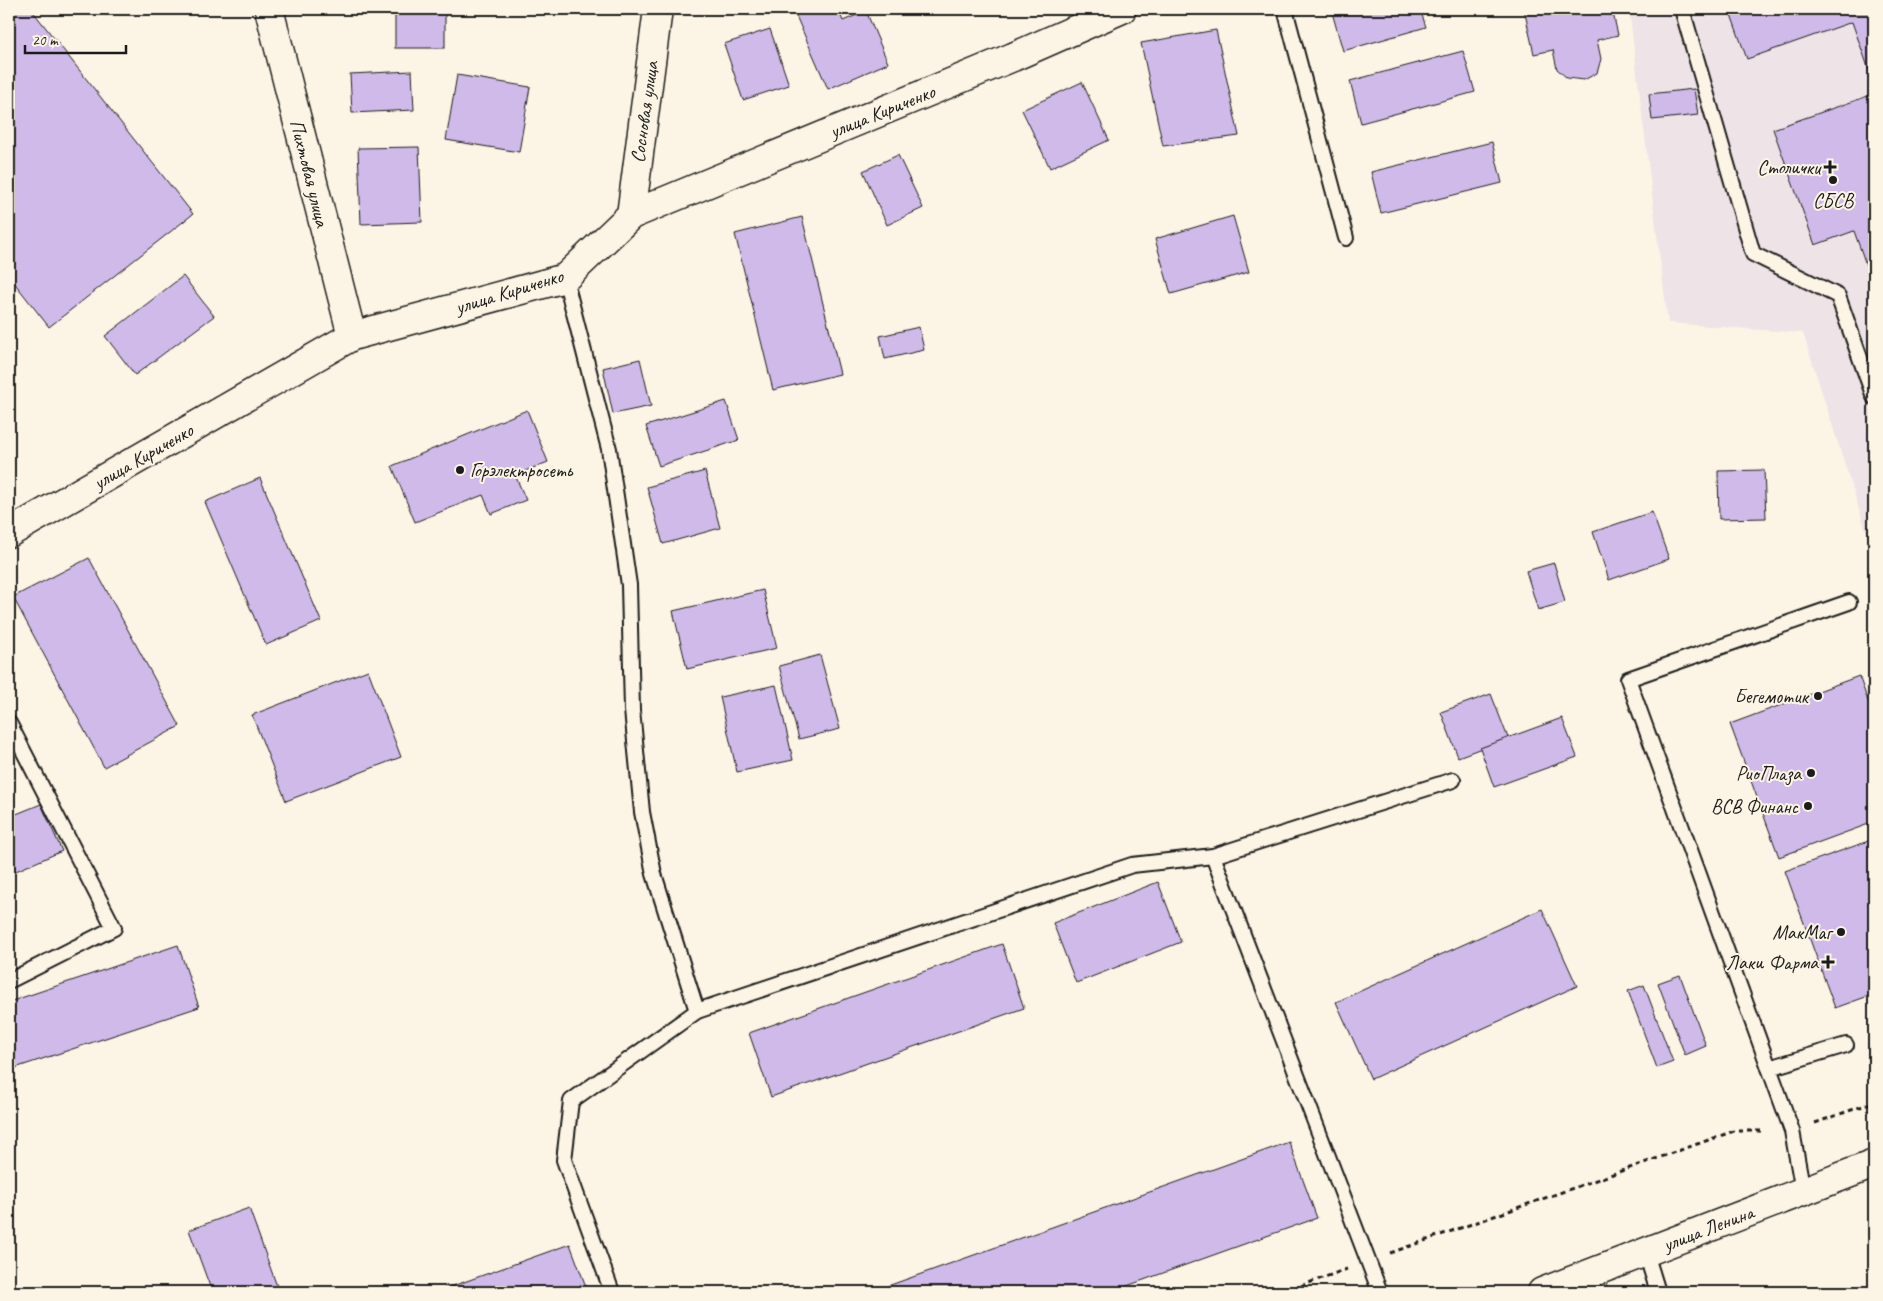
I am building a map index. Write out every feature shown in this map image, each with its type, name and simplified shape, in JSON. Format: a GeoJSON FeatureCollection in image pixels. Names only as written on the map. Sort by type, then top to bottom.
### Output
{"type":"FeatureCollection","features":[{"type":"Feature","properties":{"kind":"street","name":"Пихтовая улица"},"geometry":{"type":"LineString","coordinates":[[268,9],[352,336]]}},
{"type":"Feature","properties":{"kind":"street","name":"Сосновая улица"},"geometry":{"type":"LineString","coordinates":[[631,215],[658,9]]}},
{"type":"Feature","properties":{"kind":"street","name":"улица Кириченко"},"geometry":{"type":"LineString","coordinates":[[9,533],[352,336],[565,278],[631,215],[1013,57],[1122,9]]}},
{"type":"Feature","properties":{"kind":"street","name":"улица Ленина"},"geometry":{"type":"LineString","coordinates":[[1542,1292],[1874,1164]]}},
{"type":"Feature","properties":{"kind":"lane"},"geometry":{"type":"LineString","coordinates":[[1284,9],[1346,238]]}},
{"type":"Feature","properties":{"kind":"lane"},"geometry":{"type":"LineString","coordinates":[[1682,9],[1753,254],[1838,296],[1874,396]]}},
{"type":"Feature","properties":{"kind":"lane"},"geometry":{"type":"LineString","coordinates":[[565,278],[609,449],[628,575],[632,710],[642,812],[654,874],[698,1011]]}},
{"type":"Feature","properties":{"kind":"lane"},"geometry":{"type":"LineString","coordinates":[[1803,1191],[1792,1131],[1628,679],[1849,602]]}},
{"type":"Feature","properties":{"kind":"lane"},"geometry":{"type":"LineString","coordinates":[[9,723],[114,928],[9,981]]}},
{"type":"Feature","properties":{"kind":"lane"},"geometry":{"type":"LineString","coordinates":[[612,1292],[564,1160],[571,1101],[698,1011],[1132,865],[1213,856],[1453,780]]}},
{"type":"Feature","properties":{"kind":"lane"},"geometry":{"type":"LineString","coordinates":[[1213,856],[1380,1292]]}},
{"type":"Feature","properties":{"kind":"lane"},"geometry":{"type":"LineString","coordinates":[[1769,1068],[1846,1045]]}},
{"type":"Feature","properties":{"kind":"lane"},"geometry":{"type":"LineString","coordinates":[[1646,1253],[1658,1292]]}},
{"type":"Feature","properties":{"kind":"path"},"geometry":{"type":"LineString","coordinates":[[1284,1292],[1734,1131],[1792,1131],[1874,1102]]}},
{"type":"Feature","properties":{"kind":"shaded area"},"geometry":{"type":"Polygon","coordinates":[[[1629,9],[1874,9],[1874,556],[1803,333],[1668,323],[1629,9]]]}},
{"type":"Feature","properties":{"kind":"building"},"geometry":{"type":"Polygon","coordinates":[[[9,9],[31,9],[193,214],[49,327],[9,276],[9,9]]]}},
{"type":"Feature","properties":{"kind":"building"},"geometry":{"type":"Polygon","coordinates":[[[395,9],[445,9],[445,48],[395,48],[395,9]]]}},
{"type":"Feature","properties":{"kind":"building"},"geometry":{"type":"Polygon","coordinates":[[[793,9],[838,9],[843,21],[866,11],[888,63],[828,89],[793,9]]]}},
{"type":"Feature","properties":{"kind":"building"},"geometry":{"type":"Polygon","coordinates":[[[1331,9],[1420,9],[1426,27],[1343,51],[1331,9]]]}},
{"type":"Feature","properties":{"kind":"building"},"geometry":{"type":"Polygon","coordinates":[[[1524,9],[1612,9],[1618,35],[1597,40],[1601,59],[1597,73],[1584,80],[1567,78],[1557,69],[1553,50],[1534,54],[1524,9]]]}},
{"type":"Feature","properties":{"kind":"building"},"geometry":{"type":"Polygon","coordinates":[[[1729,9],[1874,9],[1874,84],[1852,22],[1747,59],[1729,9]]]}},
{"type":"Feature","properties":{"kind":"building"},"geometry":{"type":"Polygon","coordinates":[[[770,29],[789,85],[743,100],[724,44],[770,29]]]}},
{"type":"Feature","properties":{"kind":"building"},"geometry":{"type":"Polygon","coordinates":[[[1216,30],[1239,136],[1163,146],[1141,43],[1216,30]]]}},
{"type":"Feature","properties":{"kind":"building"},"geometry":{"type":"Polygon","coordinates":[[[1463,51],[1475,92],[1361,123],[1350,81],[1463,51]]]}},
{"type":"Feature","properties":{"kind":"building"},"geometry":{"type":"Polygon","coordinates":[[[412,71],[414,110],[352,113],[350,74],[412,71]]]}},
{"type":"Feature","properties":{"kind":"building"},"geometry":{"type":"Polygon","coordinates":[[[457,75],[530,87],[519,152],[446,140],[457,75]]]}},
{"type":"Feature","properties":{"kind":"building"},"geometry":{"type":"Polygon","coordinates":[[[1082,82],[1109,140],[1050,168],[1022,110],[1082,82]]]}},
{"type":"Feature","properties":{"kind":"building"},"geometry":{"type":"Polygon","coordinates":[[[1694,89],[1698,115],[1652,120],[1649,94],[1694,89]]]}},
{"type":"Feature","properties":{"kind":"building","name":"СБСВ"},"geometry":{"type":"Polygon","coordinates":[[[1874,94],[1874,272],[1869,273],[1854,231],[1815,245],[1773,129],[1874,94]]]}},
{"type":"Feature","properties":{"kind":"building"},"geometry":{"type":"Polygon","coordinates":[[[1492,142],[1502,183],[1381,213],[1371,172],[1492,142]]]}},
{"type":"Feature","properties":{"kind":"building"},"geometry":{"type":"Polygon","coordinates":[[[419,147],[422,222],[361,224],[358,148],[419,147]]]}},
{"type":"Feature","properties":{"kind":"building"},"geometry":{"type":"Polygon","coordinates":[[[898,155],[923,208],[887,225],[863,171],[898,155]]]}},
{"type":"Feature","properties":{"kind":"building"},"geometry":{"type":"Polygon","coordinates":[[[1233,216],[1249,272],[1171,294],[1155,239],[1233,216]]]}},
{"type":"Feature","properties":{"kind":"building"},"geometry":{"type":"Polygon","coordinates":[[[802,217],[840,374],[773,390],[735,234],[802,217]]]}},
{"type":"Feature","properties":{"kind":"building"},"geometry":{"type":"Polygon","coordinates":[[[183,276],[214,316],[135,375],[105,336],[183,276]]]}},
{"type":"Feature","properties":{"kind":"building"},"geometry":{"type":"Polygon","coordinates":[[[919,327],[924,350],[885,359],[880,336],[919,327]]]}},
{"type":"Feature","properties":{"kind":"building"},"geometry":{"type":"Polygon","coordinates":[[[640,359],[651,406],[613,414],[603,368],[640,359]]]}},
{"type":"Feature","properties":{"kind":"building"},"geometry":{"type":"Polygon","coordinates":[[[726,401],[739,440],[659,466],[646,426],[726,401]]]}},
{"type":"Feature","properties":{"kind":"building","name":"Горэлектросеть"},"geometry":{"type":"Polygon","coordinates":[[[527,410],[548,462],[515,475],[526,500],[491,514],[483,495],[415,522],[392,466],[527,410]]]}},
{"type":"Feature","properties":{"kind":"building"},"geometry":{"type":"Polygon","coordinates":[[[1764,470],[1766,518],[1719,519],[1718,471],[1764,470]]]}},
{"type":"Feature","properties":{"kind":"building"},"geometry":{"type":"Polygon","coordinates":[[[705,471],[720,528],[663,544],[647,487],[705,471]]]}},
{"type":"Feature","properties":{"kind":"building"},"geometry":{"type":"Polygon","coordinates":[[[260,478],[321,621],[266,645],[205,502],[260,478]]]}},
{"type":"Feature","properties":{"kind":"building"},"geometry":{"type":"Polygon","coordinates":[[[1652,512],[1669,559],[1609,580],[1593,532],[1652,512]]]}},
{"type":"Feature","properties":{"kind":"building"},"geometry":{"type":"Polygon","coordinates":[[[89,558],[180,726],[104,767],[13,597],[89,558]]]}},
{"type":"Feature","properties":{"kind":"building"},"geometry":{"type":"Polygon","coordinates":[[[1554,563],[1565,602],[1538,610],[1526,571],[1554,563]]]}},
{"type":"Feature","properties":{"kind":"building"},"geometry":{"type":"Polygon","coordinates":[[[763,590],[777,648],[687,669],[673,611],[763,590]]]}},
{"type":"Feature","properties":{"kind":"building"},"geometry":{"type":"Polygon","coordinates":[[[820,655],[840,729],[799,739],[779,666],[820,655]]]}},
{"type":"Feature","properties":{"kind":"building"},"geometry":{"type":"Polygon","coordinates":[[[368,670],[401,757],[286,801],[252,715],[368,670]]]}},
{"type":"Feature","properties":{"kind":"building","name":"РиоПлаза"},"geometry":{"type":"Polygon","coordinates":[[[1859,676],[1874,718],[1874,822],[1779,857],[1730,724],[1859,676]]]}},
{"type":"Feature","properties":{"kind":"building"},"geometry":{"type":"Polygon","coordinates":[[[776,685],[793,760],[737,772],[720,697],[776,685]]]}},
{"type":"Feature","properties":{"kind":"building"},"geometry":{"type":"Polygon","coordinates":[[[1491,694],[1508,738],[1458,757],[1441,712],[1491,694]]]}},
{"type":"Feature","properties":{"kind":"building"},"geometry":{"type":"Polygon","coordinates":[[[1562,718],[1577,757],[1494,787],[1480,748],[1562,718]]]}},
{"type":"Feature","properties":{"kind":"building"},"geometry":{"type":"Polygon","coordinates":[[[41,804],[62,851],[9,874],[9,817],[41,804]]]}},
{"type":"Feature","properties":{"kind":"building","name":"МакМаг"},"geometry":{"type":"Polygon","coordinates":[[[1874,839],[1874,994],[1835,1008],[1785,871],[1874,839]]]}},
{"type":"Feature","properties":{"kind":"building"},"geometry":{"type":"Polygon","coordinates":[[[1158,882],[1181,942],[1076,983],[1053,923],[1158,882]]]}},
{"type":"Feature","properties":{"kind":"building"},"geometry":{"type":"Polygon","coordinates":[[[1542,909],[1577,986],[1371,1079],[1336,1002],[1542,909]]]}},
{"type":"Feature","properties":{"kind":"building"},"geometry":{"type":"Polygon","coordinates":[[[1002,944],[1024,1008],[771,1097],[749,1033],[1002,944]]]}},
{"type":"Feature","properties":{"kind":"building"},"geometry":{"type":"Polygon","coordinates":[[[178,945],[199,1007],[9,1070],[9,1002],[178,945]]]}},
{"type":"Feature","properties":{"kind":"building"},"geometry":{"type":"Polygon","coordinates":[[[1680,975],[1706,1046],[1685,1055],[1658,983],[1680,975]]]}},
{"type":"Feature","properties":{"kind":"building"},"geometry":{"type":"Polygon","coordinates":[[[1644,985],[1673,1062],[1657,1068],[1628,991],[1644,985]]]}},
{"type":"Feature","properties":{"kind":"building"},"geometry":{"type":"Polygon","coordinates":[[[1289,1142],[1317,1218],[1110,1292],[871,1292],[1289,1142]]]}},
{"type":"Feature","properties":{"kind":"building"},"geometry":{"type":"Polygon","coordinates":[[[249,1208],[279,1292],[212,1292],[189,1230],[249,1208]]]}},
{"type":"Feature","properties":{"kind":"building"},"geometry":{"type":"Polygon","coordinates":[[[570,1244],[588,1292],[436,1292],[570,1244]]]}},
{"type":"Feature","properties":{"kind":"place","name":"Столички"},"geometry":{"type":"Point","coordinates":[1830,167]}},
{"type":"Feature","properties":{"kind":"place","name":"СБСВ"},"geometry":{"type":"Point","coordinates":[1833,180]}},
{"type":"Feature","properties":{"kind":"place","name":"Горэлектросеть"},"geometry":{"type":"Point","coordinates":[460,470]}},
{"type":"Feature","properties":{"kind":"place","name":"Бегемотик"},"geometry":{"type":"Point","coordinates":[1818,696]}},
{"type":"Feature","properties":{"kind":"place","name":"РиоПлаза"},"geometry":{"type":"Point","coordinates":[1811,773]}},
{"type":"Feature","properties":{"kind":"place","name":"ВСВ Финанс"},"geometry":{"type":"Point","coordinates":[1808,806]}},
{"type":"Feature","properties":{"kind":"place","name":"МакМаг"},"geometry":{"type":"Point","coordinates":[1841,932]}},
{"type":"Feature","properties":{"kind":"place","name":"Лаки Фарма"},"geometry":{"type":"Point","coordinates":[1828,962]}}]}
